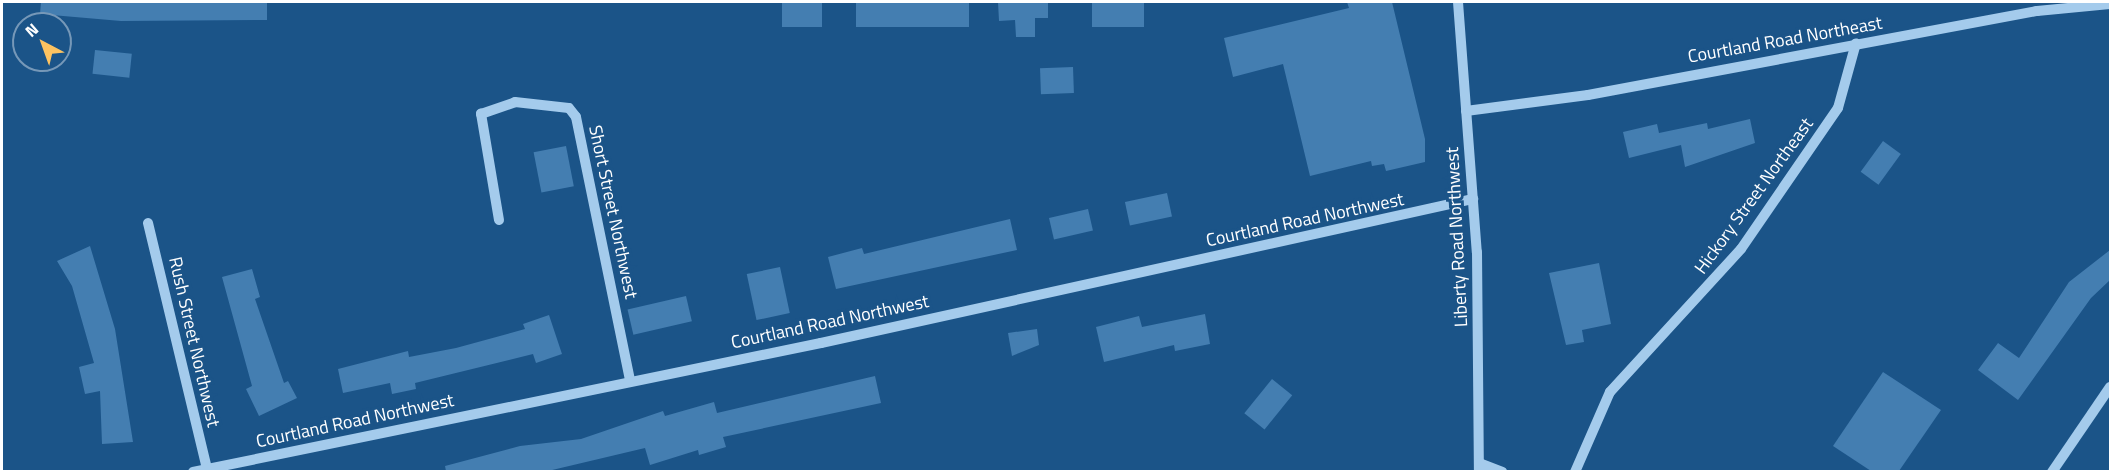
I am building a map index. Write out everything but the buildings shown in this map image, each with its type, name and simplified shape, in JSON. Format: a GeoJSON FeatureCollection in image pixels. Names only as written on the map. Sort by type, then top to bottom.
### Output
{"type":"FeatureCollection","features":[{"type":"Feature","properties":{"kind":"street","name":"Liberty Road Northwest"},"geometry":{"type":"LineString","coordinates":[[1458,2],[1473,199],[1479,467]]}},
{"type":"Feature","properties":{"kind":"street","name":"Courtland Road Northeast"},"geometry":{"type":"LineString","coordinates":[[1466,111],[1588,95],[1856,43],[2037,11],[2110,4]]}},
{"type":"Feature","properties":{"kind":"street","name":"Hickory Street Northeast"},"geometry":{"type":"LineString","coordinates":[[1575,471],[1610,392],[1741,249],[1838,108],[1856,43]]}},
{"type":"Feature","properties":{"kind":"street","name":"Short Street Northwest"},"geometry":{"type":"LineString","coordinates":[[499,220],[482,114],[487,108],[515,102],[569,108],[576,117],[630,381]]}},
{"type":"Feature","properties":{"kind":"street","name":"Courtland Road Northwest"},"geometry":{"type":"LineString","coordinates":[[193,471],[630,381],[1473,199]]}},
{"type":"Feature","properties":{"kind":"street","name":"Rush Street Northwest"},"geometry":{"type":"LineString","coordinates":[[148,223],[207,469]]}},
{"type":"Feature","properties":{"kind":"street"},"geometry":{"type":"LineString","coordinates":[[2052,471],[2110,387]]}},
{"type":"Feature","properties":{"kind":"street"},"geometry":{"type":"LineString","coordinates":[[1479,467],[1502,471]]}}]}
